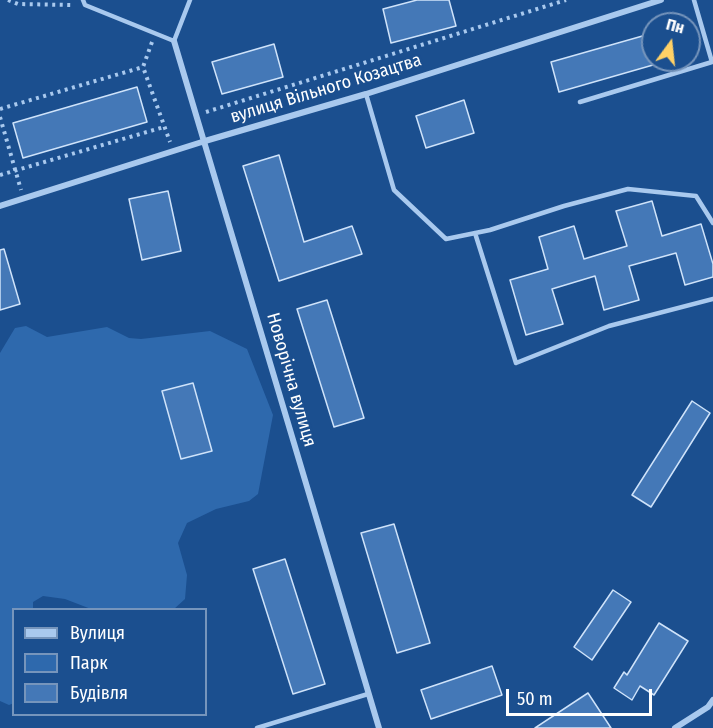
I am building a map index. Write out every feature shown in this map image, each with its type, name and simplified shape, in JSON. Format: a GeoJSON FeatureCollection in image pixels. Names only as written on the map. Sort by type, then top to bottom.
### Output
{"type":"FeatureCollection","features":[{"type":"Feature","properties":{"kind":"street","name":"вулиця Вільного Козацтва"},"geometry":{"type":"LineString","coordinates":[[0,206],[205,141],[366,94],[661,0]]}},
{"type":"Feature","properties":{"kind":"street","name":"Новорічна вулиця"},"geometry":{"type":"LineString","coordinates":[[174,40],[379,728]]}},
{"type":"Feature","properties":{"kind":"street"},"geometry":{"type":"LineString","coordinates":[[675,728],[711,706],[713,700]]}},
{"type":"Feature","properties":{"kind":"lane"},"geometry":{"type":"LineString","coordinates":[[84,3],[174,40],[190,0]]}},
{"type":"Feature","properties":{"kind":"lane"},"geometry":{"type":"LineString","coordinates":[[580,102],[712,62],[694,0]]}},
{"type":"Feature","properties":{"kind":"lane"},"geometry":{"type":"LineString","coordinates":[[366,94],[394,190],[446,239],[475,233],[628,189],[696,196],[713,223]]}},
{"type":"Feature","properties":{"kind":"lane"},"geometry":{"type":"LineString","coordinates":[[475,233],[516,363],[609,326],[713,299]]}},
{"type":"Feature","properties":{"kind":"lane"},"geometry":{"type":"LineString","coordinates":[[256,728],[368,694]]}},
{"type":"Feature","properties":{"kind":"path"},"geometry":{"type":"LineString","coordinates":[[8,0],[18,4],[84,3]]}},
{"type":"Feature","properties":{"kind":"path"},"geometry":{"type":"LineString","coordinates":[[197,115],[566,0]]}},
{"type":"Feature","properties":{"kind":"path"},"geometry":{"type":"LineString","coordinates":[[155,33],[143,67],[173,152]]}},
{"type":"Feature","properties":{"kind":"path"},"geometry":{"type":"LineString","coordinates":[[0,109],[143,67]]}},
{"type":"Feature","properties":{"kind":"path"},"geometry":{"type":"LineString","coordinates":[[0,117],[23,199]]}},
{"type":"Feature","properties":{"kind":"path"},"geometry":{"type":"LineString","coordinates":[[0,175],[164,127]]}},
{"type":"Feature","properties":{"kind":"green space"},"geometry":{"type":"Polygon","coordinates":[[[26,326],[47,337],[107,327],[129,338],[141,339],[210,331],[247,349],[273,415],[258,494],[249,501],[216,509],[187,523],[178,543],[187,575],[185,599],[175,608],[88,608],[65,599],[43,596],[33,602],[33,608],[12,608],[12,704],[9,705],[0,701],[0,353],[15,328],[26,326]]]}},
{"type":"Feature","properties":{"kind":"building"},"geometry":{"type":"Polygon","coordinates":[[[417,0],[449,0],[456,26],[391,43],[383,9],[417,0]]]}},
{"type":"Feature","properties":{"kind":"building"},"geometry":{"type":"Polygon","coordinates":[[[641,36],[641,68],[559,92],[551,62],[641,36]]]}},
{"type":"Feature","properties":{"kind":"building"},"geometry":{"type":"Polygon","coordinates":[[[274,44],[283,77],[222,94],[212,62],[274,44]]]}},
{"type":"Feature","properties":{"kind":"building"},"geometry":{"type":"Polygon","coordinates":[[[137,87],[147,122],[23,158],[13,123],[137,87]]]}},
{"type":"Feature","properties":{"kind":"building"},"geometry":{"type":"Polygon","coordinates":[[[464,100],[474,133],[426,148],[416,116],[464,100]]]}},
{"type":"Feature","properties":{"kind":"building"},"geometry":{"type":"Polygon","coordinates":[[[279,155],[304,242],[352,226],[362,254],[279,281],[243,166],[279,155]]]}},
{"type":"Feature","properties":{"kind":"building"},"geometry":{"type":"Polygon","coordinates":[[[168,191],[181,251],[142,260],[129,199],[168,191]]]}},
{"type":"Feature","properties":{"kind":"building"},"geometry":{"type":"Polygon","coordinates":[[[652,201],[662,236],[701,224],[713,264],[713,277],[685,285],[676,253],[629,266],[639,300],[604,310],[595,276],[552,289],[563,324],[526,335],[510,280],[548,269],[539,237],[574,226],[584,259],[627,246],[616,211],[652,201]]]}},
{"type":"Feature","properties":{"kind":"building"},"geometry":{"type":"Polygon","coordinates":[[[4,249],[20,304],[0,310],[0,250],[4,249]]]}},
{"type":"Feature","properties":{"kind":"building"},"geometry":{"type":"Polygon","coordinates":[[[327,300],[364,418],[334,427],[297,309],[327,300]]]}},
{"type":"Feature","properties":{"kind":"building"},"geometry":{"type":"Polygon","coordinates":[[[193,383],[212,451],[181,459],[162,391],[193,383]]]}},
{"type":"Feature","properties":{"kind":"building"},"geometry":{"type":"Polygon","coordinates":[[[692,401],[710,413],[651,507],[632,495],[692,401]]]}},
{"type":"Feature","properties":{"kind":"building"},"geometry":{"type":"Polygon","coordinates":[[[394,524],[430,643],[397,653],[361,533],[394,524]]]}},
{"type":"Feature","properties":{"kind":"building"},"geometry":{"type":"Polygon","coordinates":[[[285,559],[325,684],[293,694],[253,569],[285,559]]]}},
{"type":"Feature","properties":{"kind":"building"},"geometry":{"type":"Polygon","coordinates":[[[613,590],[631,602],[592,660],[574,647],[613,590]]]}},
{"type":"Feature","properties":{"kind":"building"},"geometry":{"type":"Polygon","coordinates":[[[659,623],[688,641],[654,695],[640,686],[632,700],[614,688],[624,672],[627,675],[659,623]]]}},
{"type":"Feature","properties":{"kind":"building"},"geometry":{"type":"Polygon","coordinates":[[[492,666],[502,695],[431,719],[421,690],[492,666]]]}},
{"type":"Feature","properties":{"kind":"building"},"geometry":{"type":"Polygon","coordinates":[[[588,693],[611,728],[535,728],[588,693]]]}}]}
